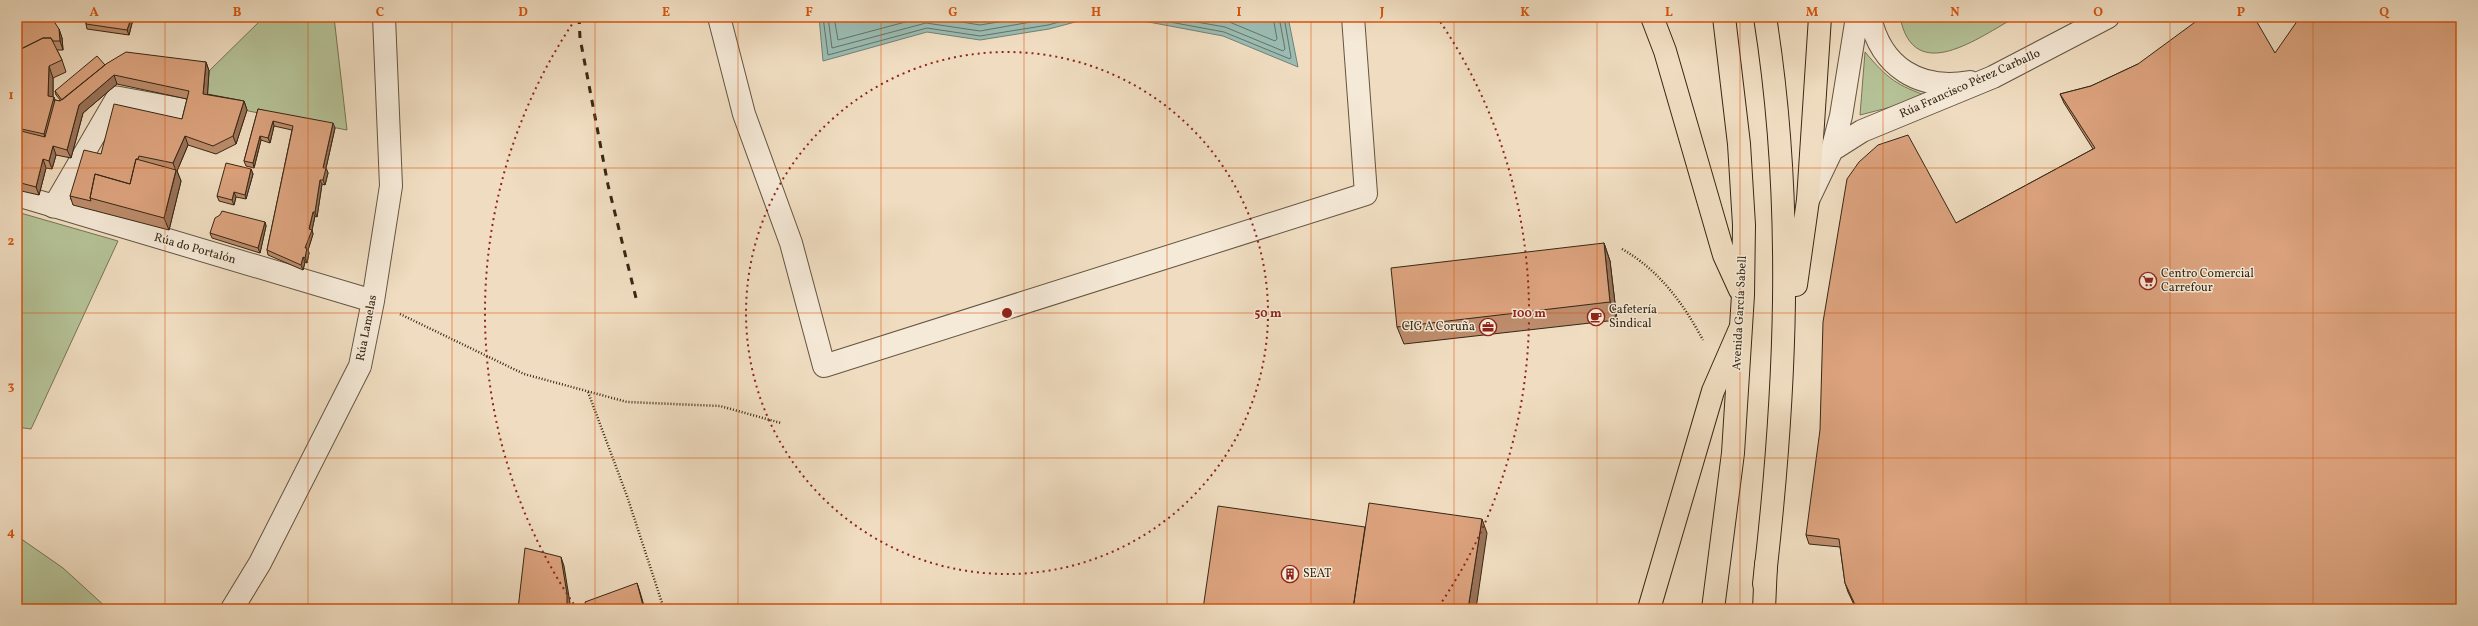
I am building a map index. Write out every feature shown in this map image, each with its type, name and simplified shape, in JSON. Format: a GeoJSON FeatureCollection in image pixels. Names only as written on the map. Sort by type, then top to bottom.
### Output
{"type":"FeatureCollection","features":[{"type":"Feature","properties":{"kind":"main road"},"geometry":{"type":"LineString","coordinates":[[1652,17],[1665,51],[1724,255],[1743,295]]}},
{"type":"Feature","properties":{"kind":"main road","name":"Avenida García Sabell"},"geometry":{"type":"LineString","coordinates":[[1713,609],[1733,453],[1743,295],[1744,225],[1739,144],[1724,17]]}},
{"type":"Feature","properties":{"kind":"main road"},"geometry":{"type":"LineString","coordinates":[[1762,609],[1777,453],[1784,341],[1785,233],[1781,146],[1765,17]]}},
{"type":"Feature","properties":{"kind":"main road"},"geometry":{"type":"LineString","coordinates":[[1784,341],[1796,287],[1808,200],[1820,17]]}},
{"type":"Feature","properties":{"kind":"main road"},"geometry":{"type":"LineString","coordinates":[[1649,609],[1713,391],[1720,371],[1740,329]]}},
{"type":"Feature","properties":{"kind":"street","name":"Rúa Lamelas"},"geometry":{"type":"LineString","coordinates":[[232,609],[260,563],[360,366],[373,301],[391,186],[384,17]]}},
{"type":"Feature","properties":{"kind":"street"},"geometry":{"type":"LineString","coordinates":[[718,17],[744,114],[791,243],[824,366],[1366,194],[1353,17]]}},
{"type":"Feature","properties":{"kind":"street"},"geometry":{"type":"LineString","coordinates":[[1808,200],[1832,150],[1849,76],[1857,17]]}},
{"type":"Feature","properties":{"kind":"street"},"geometry":{"type":"LineString","coordinates":[[1870,17],[1873,33],[1883,53],[1896,68],[1917,78],[1942,84],[1961,83],[1993,77]]}},
{"type":"Feature","properties":{"kind":"street","name":"Rúa Francisco Pérez Carballo"},"geometry":{"type":"LineString","coordinates":[[1832,150],[1862,131],[1993,77],[2108,17]]}},
{"type":"Feature","properties":{"kind":"street","name":"Rúa do Portalón"},"geometry":{"type":"LineString","coordinates":[[17,195],[53,207],[373,301]]}},
{"type":"Feature","properties":{"kind":"lane"},"geometry":{"type":"LineString","coordinates":[[53,207],[117,96],[182,109]]}},
{"type":"Feature","properties":{"kind":"path"},"geometry":{"type":"LineString","coordinates":[[1622,249],[1642,260],[1665,281],[1694,323],[1720,371]]}},
{"type":"Feature","properties":{"kind":"path"},"geometry":{"type":"LineString","coordinates":[[373,301],[524,374],[627,402],[720,406],[781,423]]}},
{"type":"Feature","properties":{"kind":"path"},"geometry":{"type":"LineString","coordinates":[[588,391],[627,496],[664,609]]}},
{"type":"Feature","properties":{"kind":"green space"},"geometry":{"type":"Polygon","coordinates":[[[264,17],[334,17],[347,130],[207,103],[209,71],[264,17]]]}},
{"type":"Feature","properties":{"kind":"green space"},"geometry":{"type":"Polygon","coordinates":[[[1900,17],[2016,17],[1967,44],[1949,51],[1933,53],[1919,49],[1907,38],[1900,17]]]}},
{"type":"Feature","properties":{"kind":"green space"},"geometry":{"type":"Polygon","coordinates":[[[1865,52],[1880,69],[1893,80],[1909,89],[1930,97],[1860,115],[1865,52]]]}},
{"type":"Feature","properties":{"kind":"green space"},"geometry":{"type":"Polygon","coordinates":[[[17,212],[118,241],[31,429],[17,427],[17,212]]]}},
{"type":"Feature","properties":{"kind":"green space"},"geometry":{"type":"Polygon","coordinates":[[[17,536],[63,568],[108,609],[17,609],[17,536]]]}},
{"type":"Feature","properties":{"kind":"water"},"geometry":{"type":"Polygon","coordinates":[[[819,17],[1094,17],[1049,29],[980,40],[927,32],[823,61],[819,17]]]}},
{"type":"Feature","properties":{"kind":"water"},"geometry":{"type":"Polygon","coordinates":[[[1122,17],[1288,17],[1298,67],[1223,36],[1122,17]]]}},
{"type":"Feature","properties":{"kind":"building"},"geometry":{"type":"Polygon","coordinates":[[[17,17],[19,21],[28,17],[32,20],[34,17],[51,17],[59,29],[60,41],[53,41],[51,38],[43,38],[17,51],[17,17]]]}},
{"type":"Feature","properties":{"kind":"building"},"geometry":{"type":"Polygon","coordinates":[[[87,17],[123,17],[131,19],[127,30],[86,24],[87,17]]]}},
{"type":"Feature","properties":{"kind":"building","name":"Centro Comercial Carrefour"},"geometry":{"type":"Polygon","coordinates":[[[2202,17],[2254,17],[2275,53],[2300,17],[2461,17],[2461,609],[1857,609],[1845,583],[1839,539],[1806,535],[1820,430],[1823,322],[1847,179],[1859,162],[1878,145],[1908,135],[1956,223],[2095,148],[2060,94],[2091,86],[2138,64],[2202,17]]]}},
{"type":"Feature","properties":{"kind":"building"},"geometry":{"type":"Polygon","coordinates":[[[43,38],[51,38],[62,60],[49,66],[48,96],[54,97],[44,134],[17,128],[17,51],[43,38]]]}},
{"type":"Feature","properties":{"kind":"building"},"geometry":{"type":"Polygon","coordinates":[[[126,52],[206,62],[203,94],[244,101],[233,136],[213,146],[185,136],[173,163],[139,156],[138,159],[136,159],[130,184],[95,174],[90,198],[91,201],[70,196],[84,150],[101,154],[114,104],[182,119],[189,91],[114,75],[79,105],[67,150],[53,146],[49,161],[43,159],[36,187],[17,182],[17,130],[45,137],[55,100],[60,101],[106,64],[126,52]]]}},
{"type":"Feature","properties":{"kind":"building"},"geometry":{"type":"Polygon","coordinates":[[[97,56],[105,65],[62,100],[55,91],[97,56]]]}},
{"type":"Feature","properties":{"kind":"building"},"geometry":{"type":"Polygon","coordinates":[[[258,109],[333,123],[323,168],[326,168],[323,180],[320,180],[315,212],[313,212],[309,229],[312,230],[305,248],[307,248],[305,258],[303,257],[301,265],[267,250],[293,126],[273,121],[268,138],[260,136],[253,163],[244,161],[258,109]]]}},
{"type":"Feature","properties":{"kind":"building"},"geometry":{"type":"Polygon","coordinates":[[[136,159],[176,170],[164,218],[90,198],[95,174],[130,184],[136,159]]]}},
{"type":"Feature","properties":{"kind":"building"},"geometry":{"type":"Polygon","coordinates":[[[226,163],[251,169],[245,195],[234,192],[232,200],[217,196],[226,163]]]}},
{"type":"Feature","properties":{"kind":"building"},"geometry":{"type":"Polygon","coordinates":[[[222,211],[265,222],[258,248],[210,233],[215,218],[220,215],[222,211]]]}},
{"type":"Feature","properties":{"kind":"building"},"geometry":{"type":"Polygon","coordinates":[[[1604,243],[1610,302],[1397,327],[1391,268],[1604,243]]]}},
{"type":"Feature","properties":{"kind":"building"},"geometry":{"type":"Polygon","coordinates":[[[1369,503],[1482,519],[1468,609],[1353,609],[1369,503]]]}},
{"type":"Feature","properties":{"kind":"building","name":"SEAT"},"geometry":{"type":"Polygon","coordinates":[[[1218,506],[1365,527],[1353,609],[1203,609],[1218,506]]]}},
{"type":"Feature","properties":{"kind":"building"},"geometry":{"type":"Polygon","coordinates":[[[525,548],[561,557],[567,594],[567,609],[518,609],[525,548]]]}},
{"type":"Feature","properties":{"kind":"building"},"geometry":{"type":"Polygon","coordinates":[[[637,583],[644,609],[587,609],[585,602],[637,583]]]}},
{"type":"Feature","properties":{"kind":"railway"},"geometry":{"type":"LineString","coordinates":[[579,17],[580,38],[608,185],[637,302]]}},
{"type":"Feature","properties":{"kind":"place","name":"Centro Comercial Carrefour"},"geometry":{"type":"Point","coordinates":[2148,281]}},
{"type":"Feature","properties":{"kind":"place","name":"Cafetería Sindical"},"geometry":{"type":"Point","coordinates":[1596,317]}},
{"type":"Feature","properties":{"kind":"place","name":"CIG A Coruña"},"geometry":{"type":"Point","coordinates":[1488,327]}},
{"type":"Feature","properties":{"kind":"place","name":"SEAT"},"geometry":{"type":"Point","coordinates":[1290,574]}}]}
